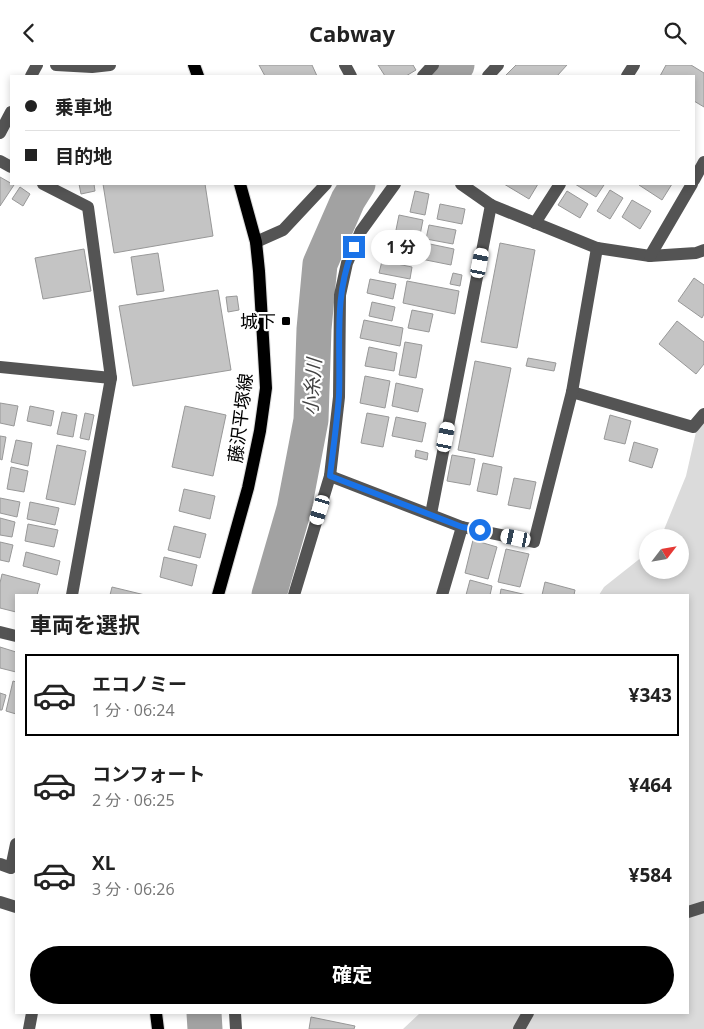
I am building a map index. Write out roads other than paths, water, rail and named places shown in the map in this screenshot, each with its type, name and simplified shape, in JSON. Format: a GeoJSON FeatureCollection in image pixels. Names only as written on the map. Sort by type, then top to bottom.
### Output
{"type":"FeatureCollection","features":[{"type":"Feature","properties":{"kind":"main road","name":"藤沢平塚線"},"geometry":{"type":"LineString","coordinates":[[218,594],[248,488],[260,431],[266,388],[256,242],[240,185]]}},
{"type":"Feature","properties":{"kind":"main road"},"geometry":{"type":"LineString","coordinates":[[156,1014],[158,1029]]}},
{"type":"Feature","properties":{"kind":"street"},"geometry":{"type":"LineString","coordinates":[[56,65],[92,67],[110,65]]}},
{"type":"Feature","properties":{"kind":"street"},"geometry":{"type":"LineString","coordinates":[[424,75],[433,65]]}},
{"type":"Feature","properties":{"kind":"street"},"geometry":{"type":"LineString","coordinates":[[489,75],[498,65]]}},
{"type":"Feature","properties":{"kind":"street"},"geometry":{"type":"LineString","coordinates":[[0,133],[10,114]]}},
{"type":"Feature","properties":{"kind":"street"},"geometry":{"type":"LineString","coordinates":[[695,178],[704,162]]}},
{"type":"Feature","properties":{"kind":"street"},"geometry":{"type":"LineString","coordinates":[[45,185],[88,207],[112,378],[72,594]]}},
{"type":"Feature","properties":{"kind":"street"},"geometry":{"type":"LineString","coordinates":[[256,242],[283,230],[325,185]]}},
{"type":"Feature","properties":{"kind":"street"},"geometry":{"type":"LineString","coordinates":[[294,594],[330,476],[338,397],[340,295],[347,263],[361,231],[394,185]]}},
{"type":"Feature","properties":{"kind":"street"},"geometry":{"type":"LineString","coordinates":[[462,185],[491,205],[597,248],[650,256],[696,253],[704,250]]}},
{"type":"Feature","properties":{"kind":"street"},"geometry":{"type":"LineString","coordinates":[[535,223],[559,185]]}},
{"type":"Feature","properties":{"kind":"street"},"geometry":{"type":"LineString","coordinates":[[650,256],[691,185]]}},
{"type":"Feature","properties":{"kind":"street"},"geometry":{"type":"LineString","coordinates":[[431,514],[491,205]]}},
{"type":"Feature","properties":{"kind":"street"},"geometry":{"type":"LineString","coordinates":[[330,476],[462,527],[534,542],[572,392],[597,248]]}},
{"type":"Feature","properties":{"kind":"street"},"geometry":{"type":"LineString","coordinates":[[0,367],[112,378]]}},
{"type":"Feature","properties":{"kind":"street"},"geometry":{"type":"LineString","coordinates":[[572,392],[693,427],[704,414]]}},
{"type":"Feature","properties":{"kind":"street"},"geometry":{"type":"LineString","coordinates":[[442,594],[462,527]]}},
{"type":"Feature","properties":{"kind":"street"},"geometry":{"type":"LineString","coordinates":[[0,632],[15,636]]}},
{"type":"Feature","properties":{"kind":"street"},"geometry":{"type":"LineString","coordinates":[[0,864],[11,868],[15,849]]}},
{"type":"Feature","properties":{"kind":"street"},"geometry":{"type":"LineString","coordinates":[[0,902],[15,907]]}},
{"type":"Feature","properties":{"kind":"street"},"geometry":{"type":"LineString","coordinates":[[689,912],[704,907]]}},
{"type":"Feature","properties":{"kind":"street"},"geometry":{"type":"LineString","coordinates":[[29,1029],[32,1014]]}},
{"type":"Feature","properties":{"kind":"street"},"geometry":{"type":"LineString","coordinates":[[235,1014],[236,1029]]}},
{"type":"Feature","properties":{"kind":"street"},"geometry":{"type":"LineString","coordinates":[[520,1029],[528,1014]]}},
{"type":"Feature","properties":{"kind":"waterway","name":"小糸川"},"geometry":{"type":"LineString","coordinates":[[447,75],[457,65]]}},
{"type":"Feature","properties":{"kind":"waterway","name":"小糸川"},"geometry":{"type":"LineString","coordinates":[[269,594],[294,509],[311,420],[314,329],[320,264],[348,200],[357,185]]}},
{"type":"Feature","properties":{"kind":"waterway","name":"小糸川"},"geometry":{"type":"LineString","coordinates":[[204,1014],[205,1029]]}},
{"type":"Feature","properties":{"kind":"place","name":"城下"},"geometry":{"type":"Point","coordinates":[286,321]}}]}
